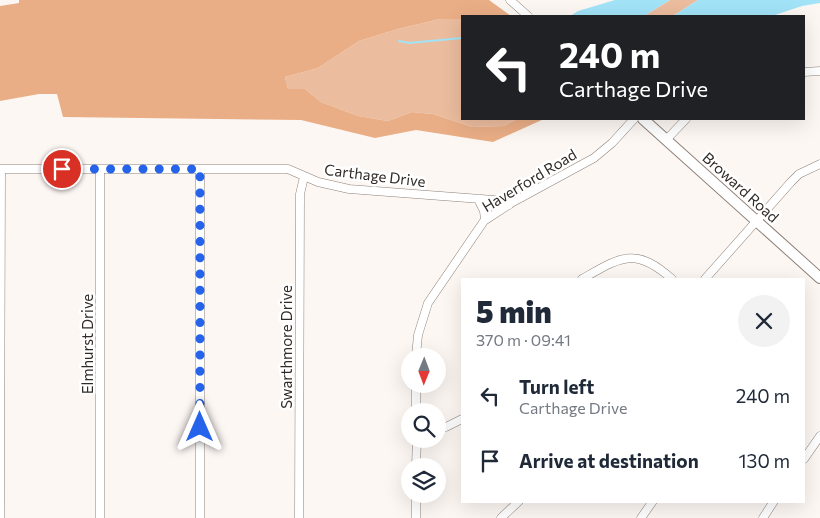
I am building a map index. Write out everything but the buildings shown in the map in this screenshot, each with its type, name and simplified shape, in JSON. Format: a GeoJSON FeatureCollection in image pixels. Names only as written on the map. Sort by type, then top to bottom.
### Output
{"type":"FeatureCollection","features":[{"type":"Feature","properties":{"kind":"main road","name":"Broward Road"},"geometry":{"type":"LineString","coordinates":[[643,120],[820,278]]}},
{"type":"Feature","properties":{"kind":"street"},"geometry":{"type":"LineString","coordinates":[[510,0],[527,15]]}},
{"type":"Feature","properties":{"kind":"street"},"geometry":{"type":"LineString","coordinates":[[805,72],[820,71]]}},
{"type":"Feature","properties":{"kind":"street","name":"Haverford Road"},"geometry":{"type":"LineString","coordinates":[[417,348],[418,335],[428,303],[485,220],[594,158],[612,143],[633,120]]}},
{"type":"Feature","properties":{"kind":"street"},"geometry":{"type":"LineString","coordinates":[[666,140],[685,120]]}},
{"type":"Feature","properties":{"kind":"street"},"geometry":{"type":"LineString","coordinates":[[706,278],[800,174],[820,164]]}},
{"type":"Feature","properties":{"kind":"street"},"geometry":{"type":"LineString","coordinates":[[0,169],[0,518]]}},
{"type":"Feature","properties":{"kind":"street","name":"Carthage Drive"},"geometry":{"type":"LineString","coordinates":[[0,169],[288,170],[332,186],[349,189],[502,201],[509,205]]}},
{"type":"Feature","properties":{"kind":"street"},"geometry":{"type":"LineString","coordinates":[[200,169],[200,518]]}},
{"type":"Feature","properties":{"kind":"street","name":"Elmhurst Drive"},"geometry":{"type":"LineString","coordinates":[[100,170],[100,518]]}},
{"type":"Feature","properties":{"kind":"street","name":"Swarthmore Drive"},"geometry":{"type":"LineString","coordinates":[[300,518],[300,194],[304,177]]}},
{"type":"Feature","properties":{"kind":"street"},"geometry":{"type":"LineString","coordinates":[[478,199],[484,211],[485,220]]}},
{"type":"Feature","properties":{"kind":"street"},"geometry":{"type":"LineString","coordinates":[[584,278],[612,262],[631,258],[653,263],[671,278]]}},
{"type":"Feature","properties":{"kind":"street"},"geometry":{"type":"LineString","coordinates":[[446,427],[461,420]]}},
{"type":"Feature","properties":{"kind":"street"},"geometry":{"type":"LineString","coordinates":[[805,458],[820,436]]}},
{"type":"Feature","properties":{"kind":"street"},"geometry":{"type":"LineString","coordinates":[[416,503],[416,518]]}},
{"type":"Feature","properties":{"kind":"street"},"geometry":{"type":"LineString","coordinates":[[501,518],[517,503]]}},
{"type":"Feature","properties":{"kind":"street"},"geometry":{"type":"LineString","coordinates":[[641,518],[652,503]]}},
{"type":"Feature","properties":{"kind":"street"},"geometry":{"type":"LineString","coordinates":[[763,518],[773,503]]}},
{"type":"Feature","properties":{"kind":"shaded area"},"geometry":{"type":"Polygon","coordinates":[[[19,0],[489,0],[510,15],[461,15],[461,19],[440,19],[359,41],[318,68],[285,77],[288,89],[305,89],[321,102],[358,116],[388,121],[412,112],[433,114],[472,127],[504,126],[515,120],[542,120],[493,142],[416,130],[375,138],[301,120],[63,117],[57,94],[39,94],[0,101],[0,6],[19,3],[19,0]]]}},
{"type":"Feature","properties":{"kind":"shaded area"},"geometry":{"type":"Polygon","coordinates":[[[670,0],[698,0],[675,15],[646,15],[670,0]]]}},
{"type":"Feature","properties":{"kind":"shaded area"},"geometry":{"type":"Polygon","coordinates":[[[440,19],[461,19],[461,120],[515,120],[504,126],[472,127],[433,114],[412,112],[388,121],[358,116],[321,102],[305,89],[288,89],[285,77],[318,68],[359,41],[440,19]]]}},
{"type":"Feature","properties":{"kind":"water"},"geometry":{"type":"Polygon","coordinates":[[[615,0],[670,0],[646,15],[572,15],[578,11],[615,0]]]}},
{"type":"Feature","properties":{"kind":"water"},"geometry":{"type":"Polygon","coordinates":[[[698,0],[820,0],[820,3],[802,6],[775,15],[675,15],[698,0]]]}},
{"type":"Feature","properties":{"kind":"waterway"},"geometry":{"type":"LineString","coordinates":[[399,41],[409,43],[461,38]]}},
{"type":"Feature","properties":{"kind":"route"},"geometry":{"type":"LineString","coordinates":[[62,169],[200,169],[200,427]]}}]}
